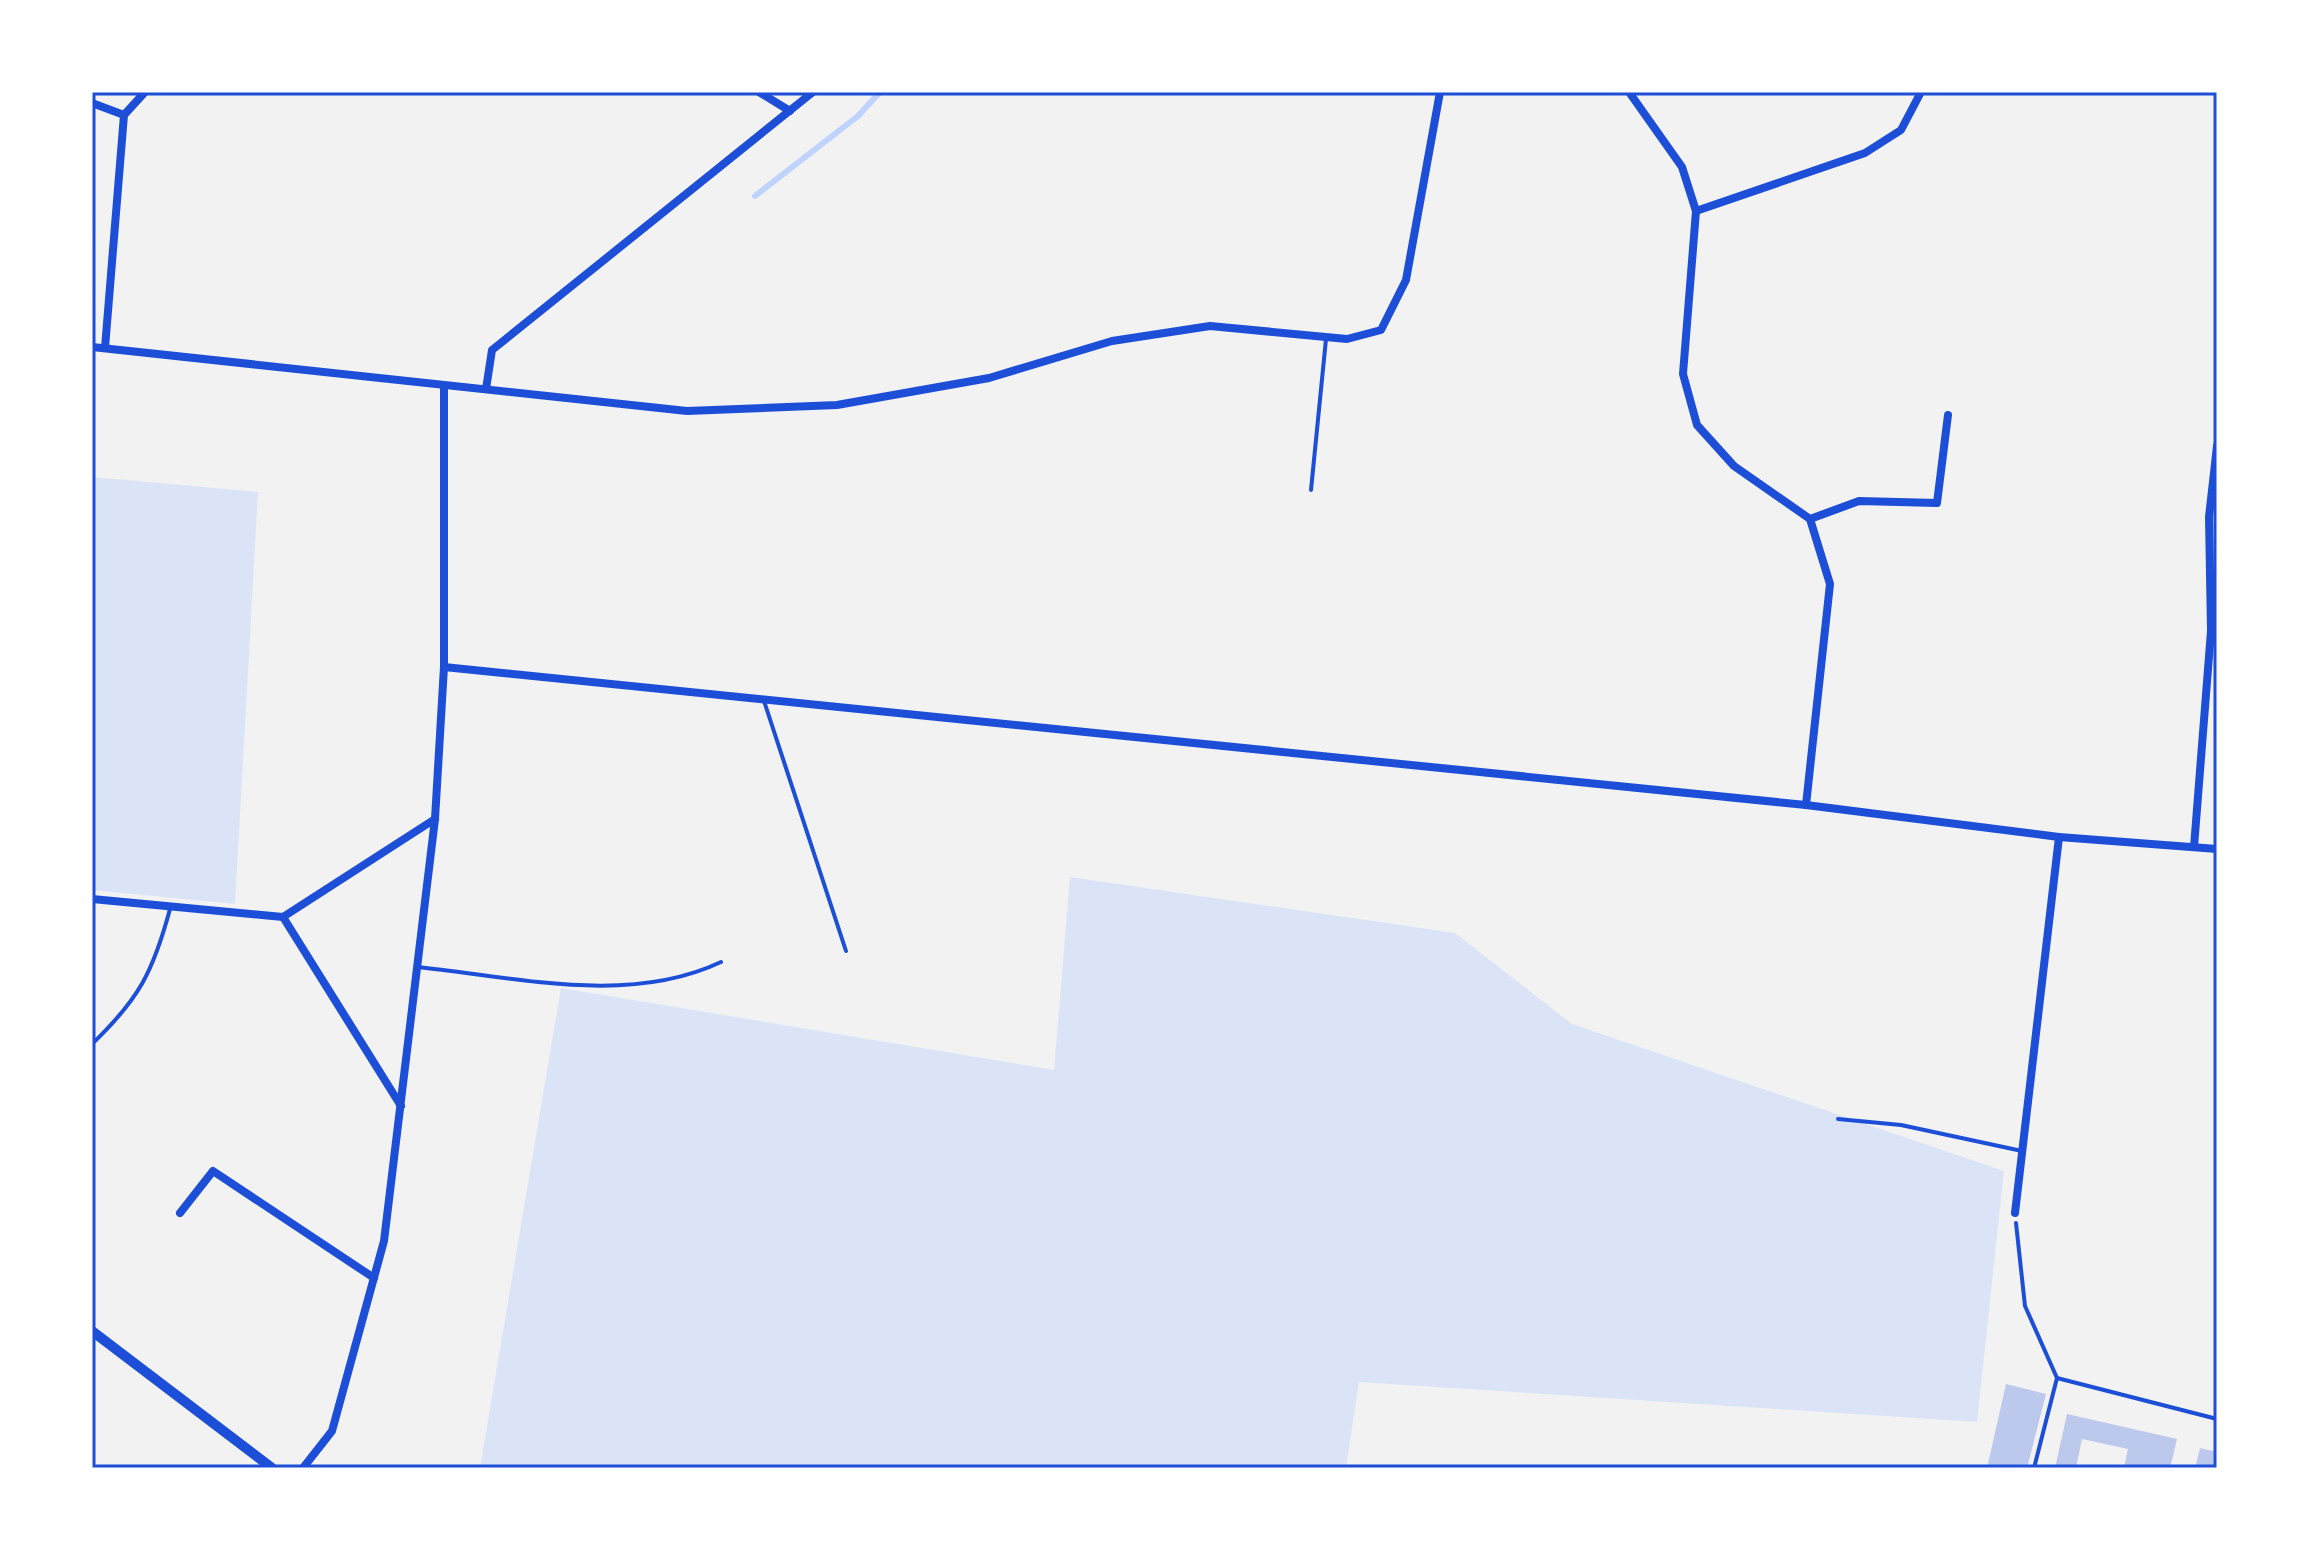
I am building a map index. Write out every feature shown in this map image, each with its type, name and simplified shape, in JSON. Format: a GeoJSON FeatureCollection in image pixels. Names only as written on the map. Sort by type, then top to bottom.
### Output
{"type":"FeatureCollection","features":[{"type":"Feature","properties":{"kind":"street"},"geometry":{"type":"LineString","coordinates":[[105,348],[124,115],[145,92]]}},
{"type":"Feature","properties":{"kind":"street"},"geometry":{"type":"LineString","coordinates":[[759,92],[790,111]]}},
{"type":"Feature","properties":{"kind":"street"},"geometry":{"type":"LineString","coordinates":[[486,389],[492,350],[813,92]]}},
{"type":"Feature","properties":{"kind":"street"},"geometry":{"type":"LineString","coordinates":[[92,347],[687,411],[837,405],[989,378],[1112,341],[1210,326],[1347,339],[1381,330],[1406,280],[1440,92]]}},
{"type":"Feature","properties":{"kind":"street"},"geometry":{"type":"LineString","coordinates":[[1629,92],[1682,167],[1696,211],[1683,374],[1697,425],[1734,466],[1810,519],[1830,584],[1806,805]]}},
{"type":"Feature","properties":{"kind":"street"},"geometry":{"type":"LineString","coordinates":[[1696,211],[1865,153],[1901,130],[1921,92]]}},
{"type":"Feature","properties":{"kind":"street"},"geometry":{"type":"LineString","coordinates":[[92,103],[124,115]]}},
{"type":"Feature","properties":{"kind":"street"},"geometry":{"type":"LineString","coordinates":[[303,1468],[332,1431],[384,1241],[435,819],[444,667],[444,387]]}},
{"type":"Feature","properties":{"kind":"street"},"geometry":{"type":"LineString","coordinates":[[1810,519],[1859,501],[1937,503],[1948,415]]}},
{"type":"Feature","properties":{"kind":"street"},"geometry":{"type":"LineString","coordinates":[[2194,847],[2211,631],[2217,446]]}},
{"type":"Feature","properties":{"kind":"street"},"geometry":{"type":"LineString","coordinates":[[444,667],[1806,805],[2059,837],[2217,849]]}},
{"type":"Feature","properties":{"kind":"street"},"geometry":{"type":"LineString","coordinates":[[92,899],[283,917],[435,819]]}},
{"type":"Feature","properties":{"kind":"street"},"geometry":{"type":"LineString","coordinates":[[2015,1213],[2059,837]]}},
{"type":"Feature","properties":{"kind":"street"},"geometry":{"type":"LineString","coordinates":[[283,917],[401,1106]]}},
{"type":"Feature","properties":{"kind":"street"},"geometry":{"type":"LineString","coordinates":[[180,1213],[213,1171],[374,1278]]}},
{"type":"Feature","properties":{"kind":"street"},"geometry":{"type":"LineString","coordinates":[[92,1331],[272,1468]]}},
{"type":"Feature","properties":{"kind":"lane"},"geometry":{"type":"LineString","coordinates":[[1311,490],[1326,337]]}},
{"type":"Feature","properties":{"kind":"lane"},"geometry":{"type":"LineString","coordinates":[[764,699],[846,951]]}},
{"type":"Feature","properties":{"kind":"lane"},"geometry":{"type":"LineString","coordinates":[[92,1044],[137,997],[157,957],[171,906]]}},
{"type":"Feature","properties":{"kind":"lane"},"geometry":{"type":"LineString","coordinates":[[417,967],[581,984],[649,985],[696,974],[721,962]]}},
{"type":"Feature","properties":{"kind":"lane"},"geometry":{"type":"LineString","coordinates":[[1838,1119],[1901,1125],[2022,1151]]}},
{"type":"Feature","properties":{"kind":"path"},"geometry":{"type":"LineString","coordinates":[[2015,1213],[2025,1306],[2057,1378],[2034,1468]]}},
{"type":"Feature","properties":{"kind":"path"},"geometry":{"type":"LineString","coordinates":[[2057,1378],[2217,1419]]}},
{"type":"Feature","properties":{"kind":"shaded area"},"geometry":{"type":"Polygon","coordinates":[[[92,477],[258,492],[235,904],[92,890],[92,477]]]}},
{"type":"Feature","properties":{"kind":"shaded area"},"geometry":{"type":"Polygon","coordinates":[[[1070,877],[1455,933],[1572,1024],[2004,1171],[1977,1422],[1359,1382],[1346,1468],[480,1468],[561,988],[1054,1070],[1070,877]]]}},
{"type":"Feature","properties":{"kind":"building"},"geometry":{"type":"Polygon","coordinates":[[[2006,1384],[2046,1394],[2027,1468],[1987,1468],[2006,1384]]]}},
{"type":"Feature","properties":{"kind":"building"},"geometry":{"type":"Polygon","coordinates":[[[2067,1414],[2177,1439],[2170,1468],[2124,1468],[2128,1449],[2082,1439],[2076,1468],[2055,1468],[2067,1414]]]}},
{"type":"Feature","properties":{"kind":"building"},"geometry":{"type":"Polygon","coordinates":[[[2200,1448],[2217,1452],[2217,1468],[2195,1468],[2200,1448]]]}},
{"type":"Feature","properties":{"kind":"waterway"},"geometry":{"type":"LineString","coordinates":[[755,196],[858,116],[880,92]]}}]}
